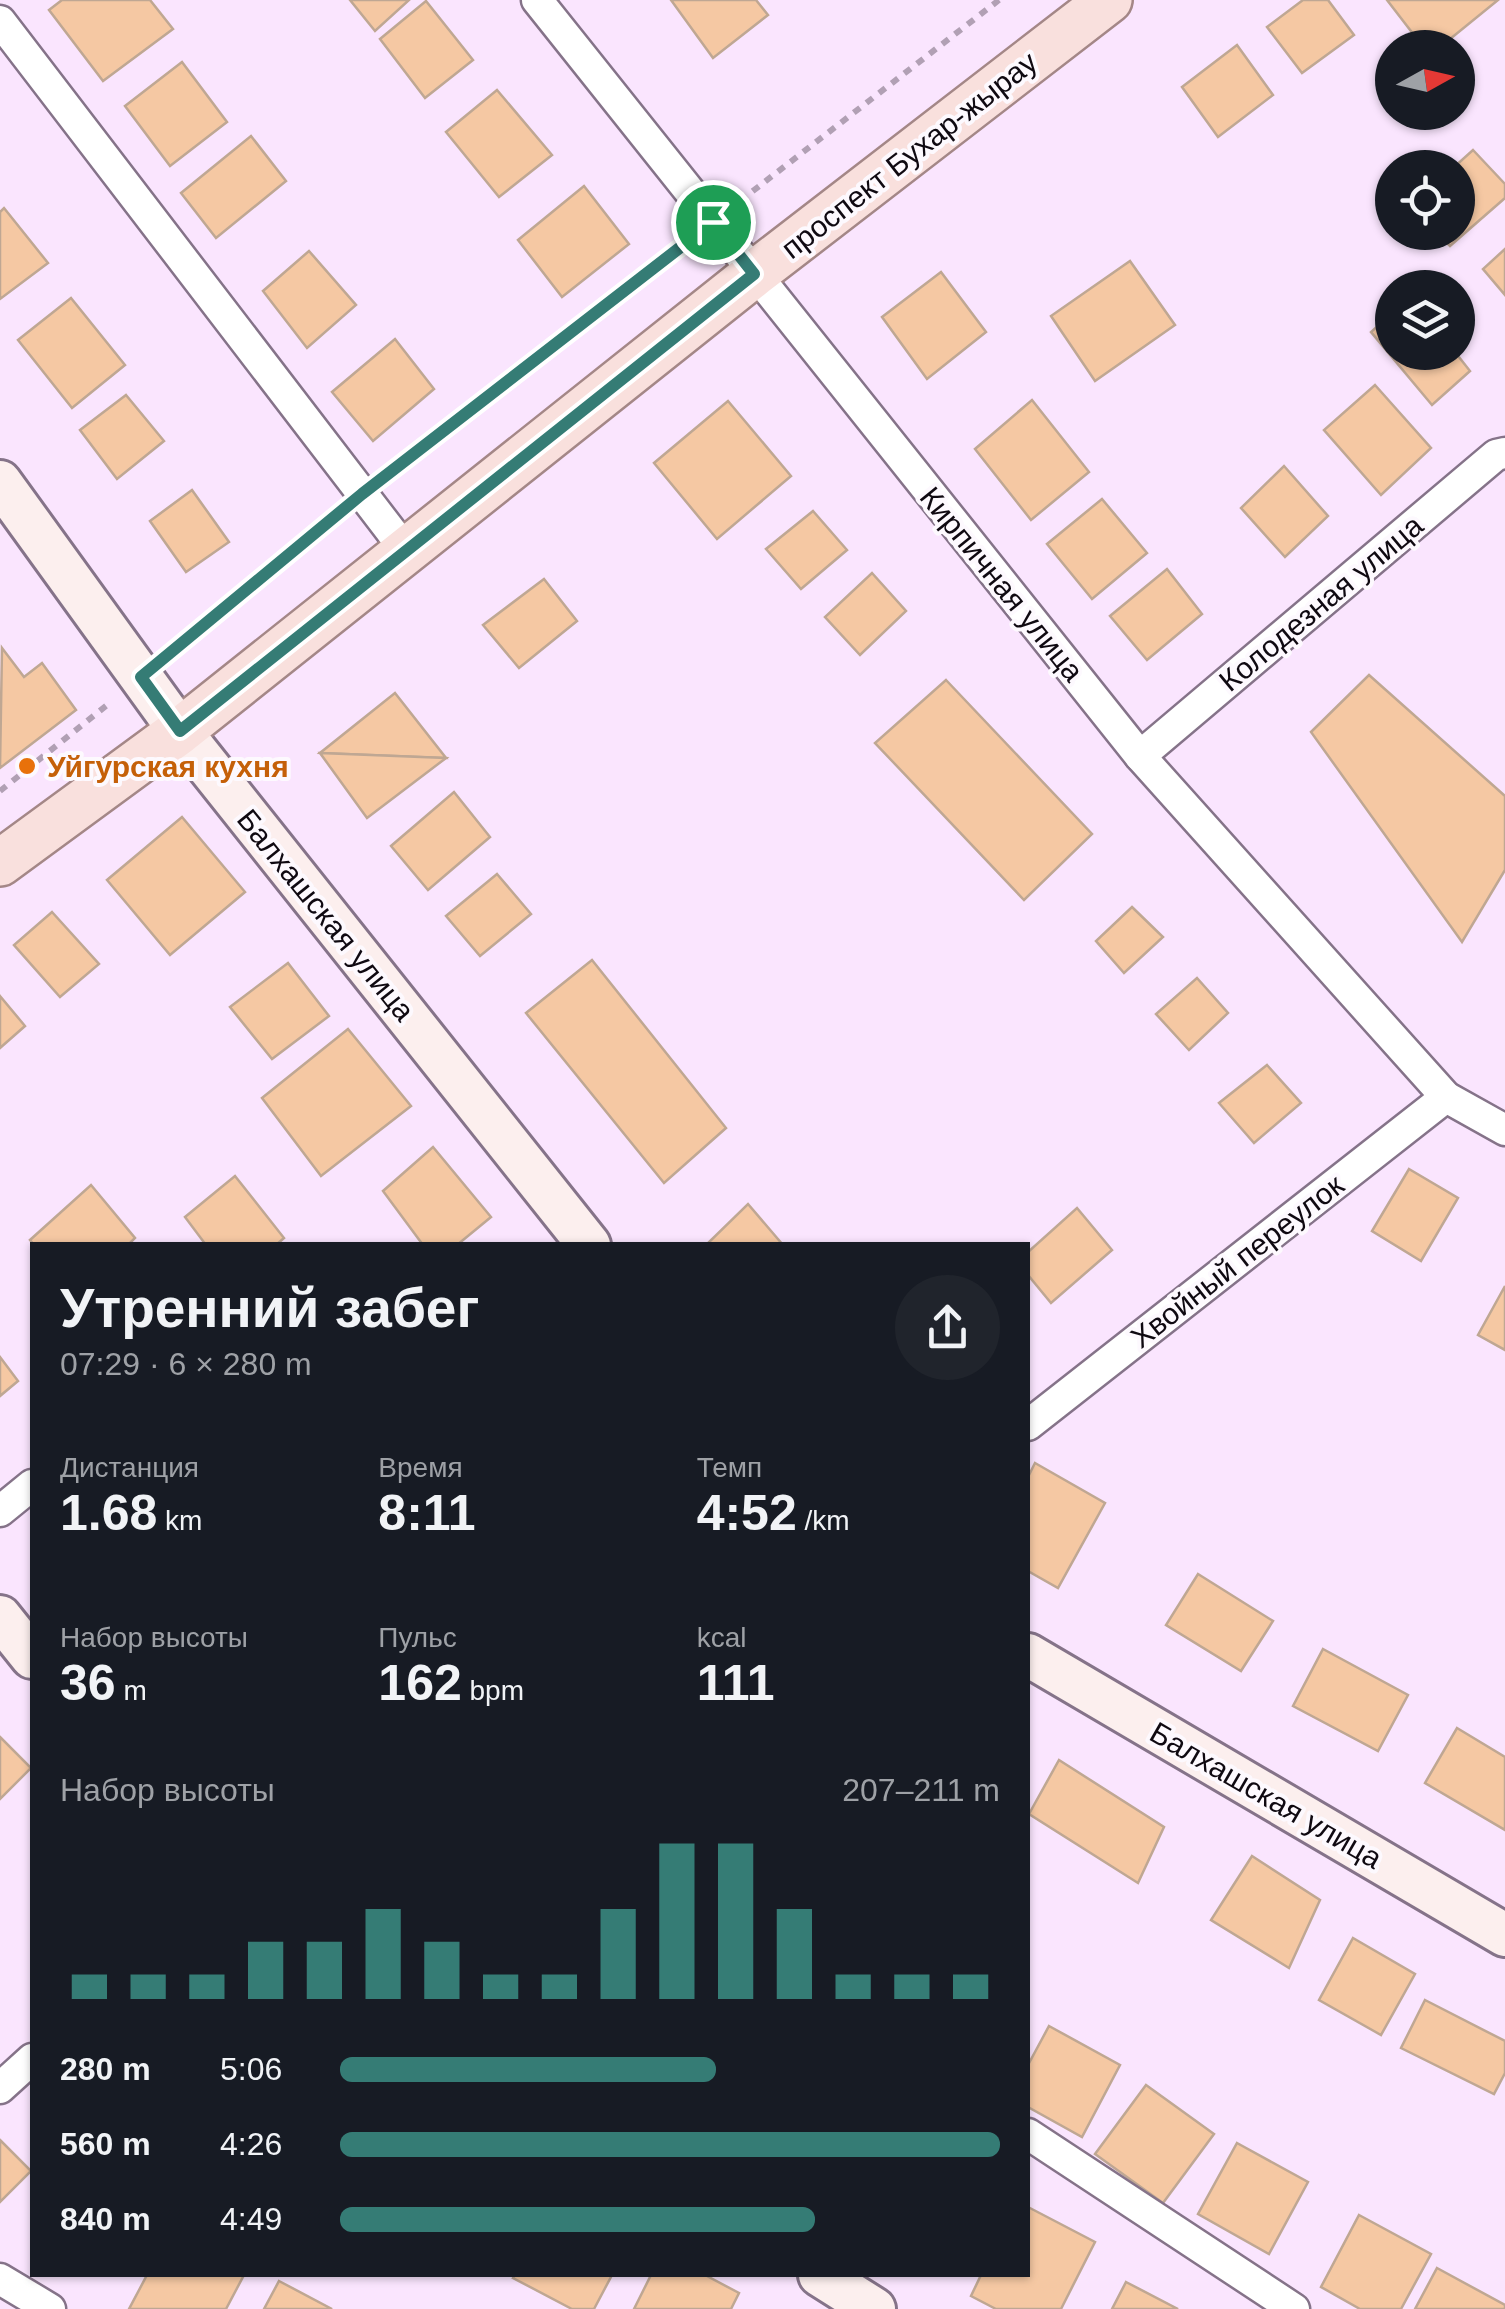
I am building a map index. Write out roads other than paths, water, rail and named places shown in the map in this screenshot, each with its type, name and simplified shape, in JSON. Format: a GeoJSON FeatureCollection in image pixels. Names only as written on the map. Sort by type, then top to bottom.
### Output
{"type":"FeatureCollection","features":[{"type":"Feature","properties":{"kind":"main road","name":"проспект Бухар-жырау"},"geometry":{"type":"LineString","coordinates":[[0,863],[180,731],[1103,2]]}},
{"type":"Feature","properties":{"kind":"street","name":"Кирпичная улица"},"geometry":{"type":"LineString","coordinates":[[537,0],[1140,756],[1446,1097],[1505,1130]]}},
{"type":"Feature","properties":{"kind":"street"},"geometry":{"type":"LineString","coordinates":[[0,20],[406,552]]}},
{"type":"Feature","properties":{"kind":"street","name":"Колодезная улица"},"geometry":{"type":"LineString","coordinates":[[1140,756],[1496,455],[1505,453]]}},
{"type":"Feature","properties":{"kind":"street","name":"Балхашская улица"},"geometry":{"type":"LineString","coordinates":[[0,482],[180,731],[588,1242]]}},
{"type":"Feature","properties":{"kind":"street","name":"Хвойный переулок"},"geometry":{"type":"LineString","coordinates":[[1030,1423],[1446,1097]]}},
{"type":"Feature","properties":{"kind":"street"},"geometry":{"type":"LineString","coordinates":[[0,1511],[30,1486]]}},
{"type":"Feature","properties":{"kind":"street"},"geometry":{"type":"LineString","coordinates":[[0,1617],[30,1654]]}},
{"type":"Feature","properties":{"kind":"street","name":"Балхашская улица"},"geometry":{"type":"LineString","coordinates":[[1030,1656],[1505,1935]]}},
{"type":"Feature","properties":{"kind":"street"},"geometry":{"type":"LineString","coordinates":[[0,2088],[30,2061]]}},
{"type":"Feature","properties":{"kind":"street"},"geometry":{"type":"LineString","coordinates":[[1030,2135],[1294,2309]]}},
{"type":"Feature","properties":{"kind":"street"},"geometry":{"type":"LineString","coordinates":[[823,2277],[874,2309]]}},
{"type":"Feature","properties":{"kind":"street"},"geometry":{"type":"LineString","coordinates":[[0,2279],[50,2309]]}},
{"type":"Feature","properties":{"kind":"place","name":"Уйгурская кухня"},"geometry":{"type":"Point","coordinates":[27,766]}}]}
